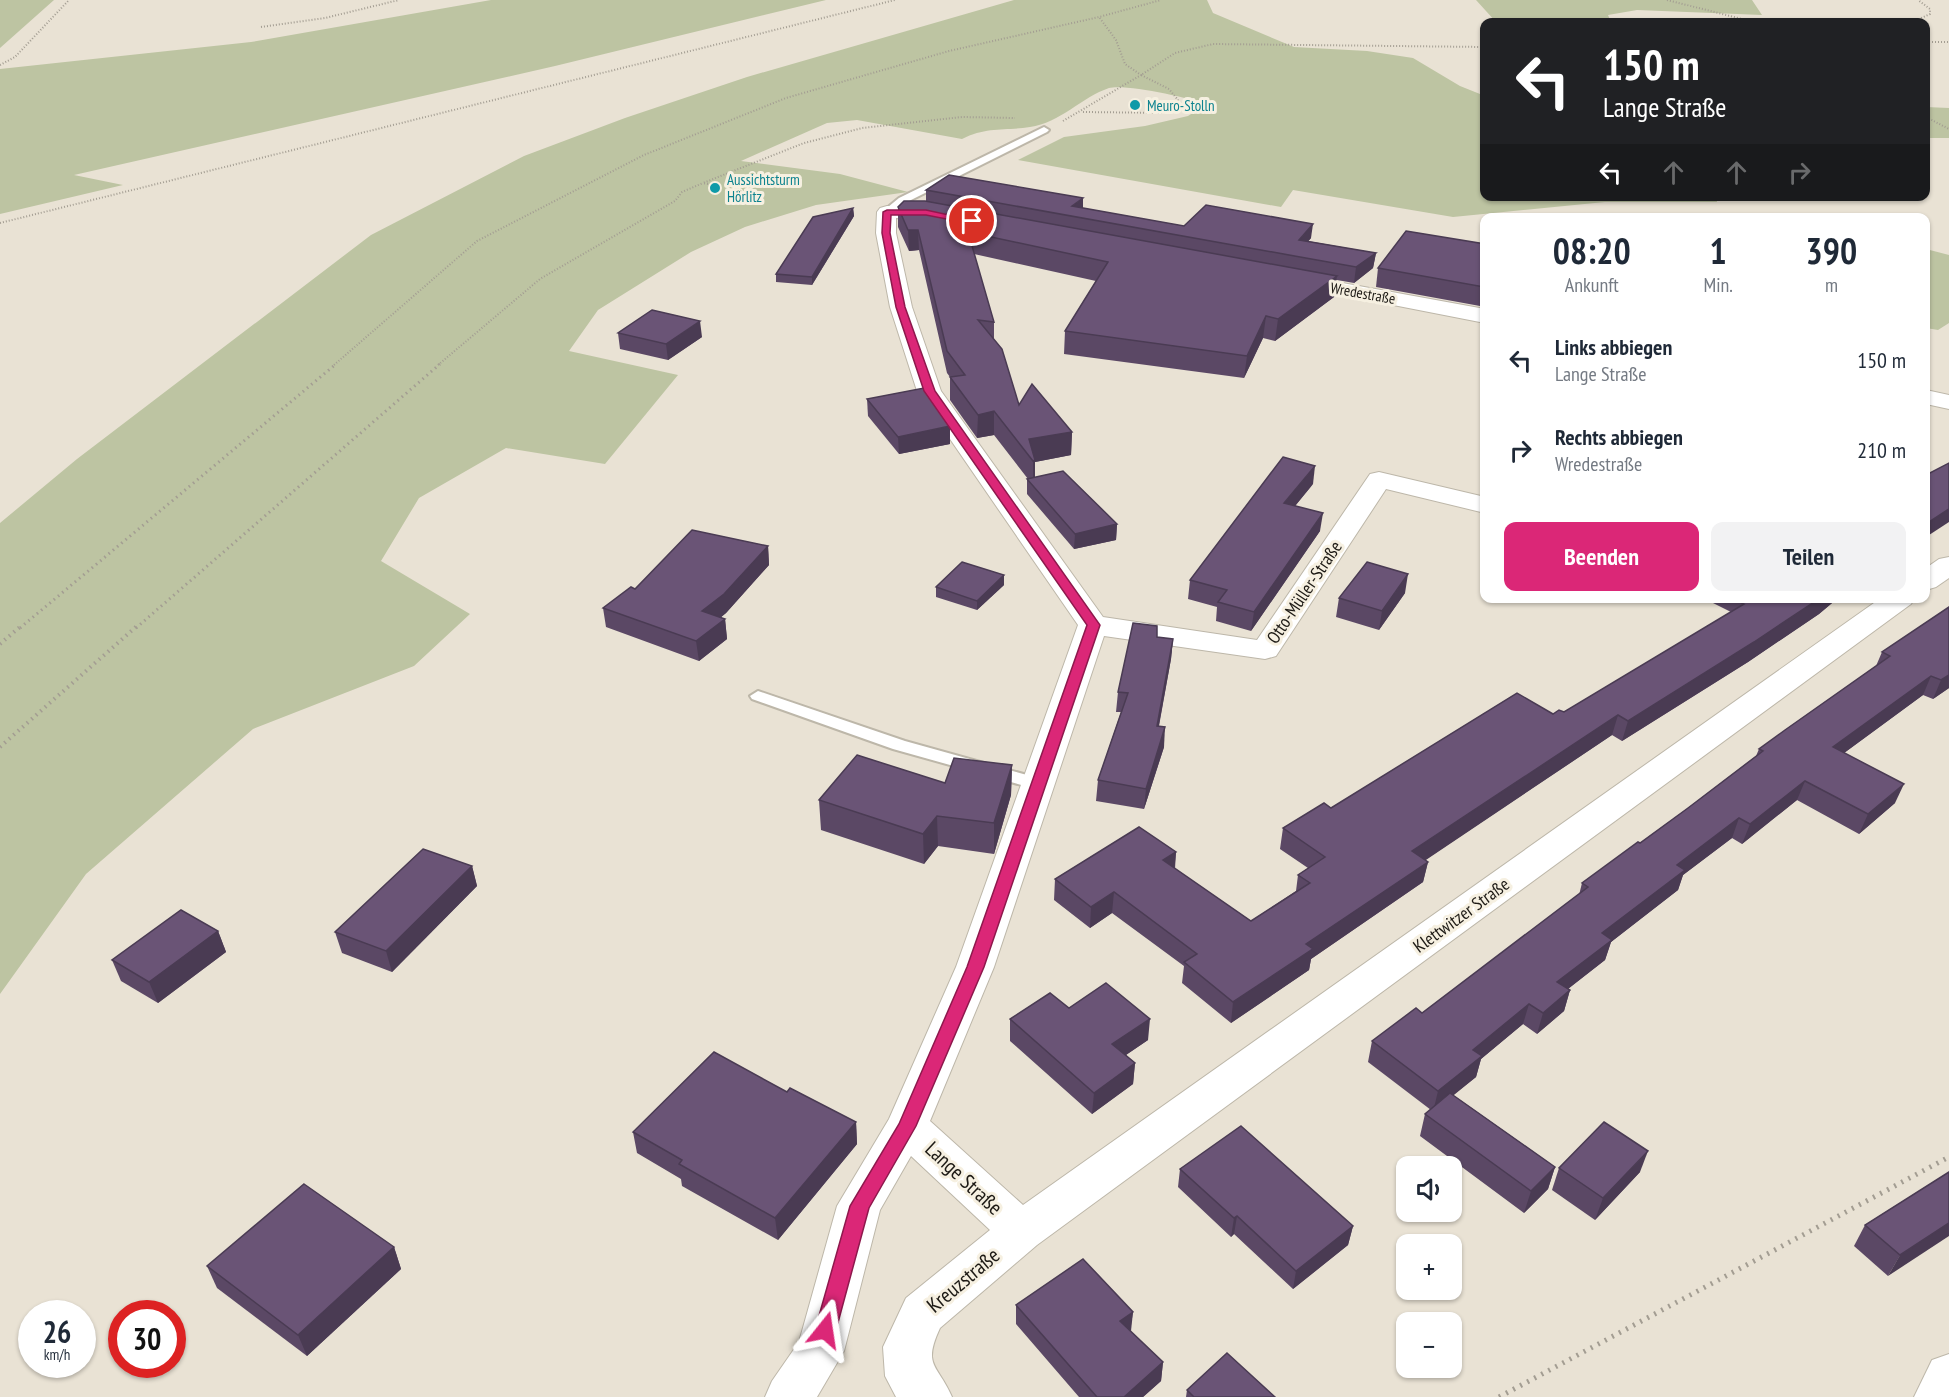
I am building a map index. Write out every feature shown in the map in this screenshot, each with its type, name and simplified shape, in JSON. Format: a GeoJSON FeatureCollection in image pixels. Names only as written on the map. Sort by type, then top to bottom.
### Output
{"type":"FeatureCollection","features":[{"type":"Feature","properties":{"kind":"street"},"geometry":{"type":"LineString","coordinates":[[961,219],[926,213],[887,212],[886,233],[901,307],[930,391],[1093,625]]}},
{"type":"Feature","properties":{"kind":"street","name":"Wredestraße"},"geometry":{"type":"LineString","coordinates":[[1275,277],[1480,315]]}},
{"type":"Feature","properties":{"kind":"street"},"geometry":{"type":"LineString","coordinates":[[1930,398],[1949,402]]}},
{"type":"Feature","properties":{"kind":"street","name":"Otto-Müller-Straße"},"geometry":{"type":"LineString","coordinates":[[1093,625],[1265,650],[1379,480],[1480,504]]}},
{"type":"Feature","properties":{"kind":"street"},"geometry":{"type":"LineString","coordinates":[[1930,578],[1949,566]]}},
{"type":"Feature","properties":{"kind":"street","name":"Klettwitzer Straße"},"geometry":{"type":"LineString","coordinates":[[1021,1231],[1884,603]]}},
{"type":"Feature","properties":{"kind":"street","name":"Lange Straße"},"geometry":{"type":"LineString","coordinates":[[789,1397],[820,1351],[860,1206],[907,1126],[975,967],[1093,625]]}},
{"type":"Feature","properties":{"kind":"street","name":"Lange Straße"},"geometry":{"type":"LineString","coordinates":[[907,1126],[1021,1231]]}},
{"type":"Feature","properties":{"kind":"street","name":"Kreuzstraße"},"geometry":{"type":"LineString","coordinates":[[928,1397],[909,1376],[907,1347],[923,1313],[1021,1231]]}},
{"type":"Feature","properties":{"kind":"street"},"geometry":{"type":"LineString","coordinates":[[1938,1397],[1949,1376]]}},
{"type":"Feature","properties":{"kind":"lane"},"geometry":{"type":"LineString","coordinates":[[887,212],[912,195],[1044,130]]}},
{"type":"Feature","properties":{"kind":"lane"},"geometry":{"type":"LineString","coordinates":[[758,696],[899,745],[1039,784]]}},
{"type":"Feature","properties":{"kind":"path"},"geometry":{"type":"LineString","coordinates":[[0,64],[15,57],[69,0]]}},
{"type":"Feature","properties":{"kind":"path"},"geometry":{"type":"LineString","coordinates":[[261,27],[325,18],[399,0]]}},
{"type":"Feature","properties":{"kind":"path"},"geometry":{"type":"LineString","coordinates":[[0,223],[894,0]]}},
{"type":"Feature","properties":{"kind":"path"},"geometry":{"type":"LineString","coordinates":[[0,644],[260,429],[477,241],[644,155],[786,98],[949,51],[1099,17],[1161,0]]}},
{"type":"Feature","properties":{"kind":"path"},"geometry":{"type":"LineString","coordinates":[[1667,0],[1738,18]]}},
{"type":"Feature","properties":{"kind":"path"},"geometry":{"type":"LineString","coordinates":[[1918,0],[1930,9],[1930,14],[1922,18]]}},
{"type":"Feature","properties":{"kind":"path"},"geometry":{"type":"LineString","coordinates":[[1081,112],[1164,114],[1171,113],[1178,100],[1169,89],[1125,64],[1116,40],[1099,17]]}},
{"type":"Feature","properties":{"kind":"path"},"geometry":{"type":"LineString","coordinates":[[1930,42],[1949,42]]}},
{"type":"Feature","properties":{"kind":"path"},"geometry":{"type":"LineString","coordinates":[[1044,130],[1081,112],[1175,53],[1213,44],[1480,47]]}},
{"type":"Feature","properties":{"kind":"path"},"geometry":{"type":"LineString","coordinates":[[0,747],[346,443],[540,279],[675,201],[682,192],[804,143],[862,128],[916,120],[1000,116]]}},
{"type":"Feature","properties":{"kind":"path"},"geometry":{"type":"LineString","coordinates":[[1930,119],[1949,129]]}},
{"type":"Feature","properties":{"kind":"path"},"geometry":{"type":"LineString","coordinates":[[703,183],[708,184]]}},
{"type":"Feature","properties":{"kind":"path"},"geometry":{"type":"LineString","coordinates":[[1499,1397],[1949,1157]]}},
{"type":"Feature","properties":{"kind":"green space"},"geometry":{"type":"Polygon","coordinates":[[[0,0],[54,0],[0,48],[0,0]]]}},
{"type":"Feature","properties":{"kind":"green space"},"geometry":{"type":"Polygon","coordinates":[[[491,0],[826,0],[555,66],[74,175],[123,185],[0,214],[0,69],[251,42],[491,0]]]}},
{"type":"Feature","properties":{"kind":"green space"},"geometry":{"type":"Polygon","coordinates":[[[1014,0],[1207,0],[1213,13],[1294,47],[1367,51],[1413,58],[1460,86],[1480,94],[1480,201],[1717,202],[1605,202],[1453,217],[1293,190],[1281,207],[1018,160],[1064,137],[1145,126],[1188,116],[1205,105],[1157,92],[1117,87],[1089,97],[1041,125],[980,132],[962,139],[857,120],[827,123],[741,161],[840,174],[908,192],[816,205],[745,227],[691,252],[598,310],[569,351],[678,375],[605,464],[506,448],[419,498],[381,561],[470,614],[414,666],[253,729],[86,874],[0,994],[0,523],[77,459],[371,235],[524,156],[625,118],[747,77],[1014,0]]]}},
{"type":"Feature","properties":{"kind":"green space"},"geometry":{"type":"Polygon","coordinates":[[[1476,0],[1752,0],[1762,15],[1637,10],[1608,15],[1609,18],[1492,18],[1476,0]]]}},
{"type":"Feature","properties":{"kind":"green space"},"geometry":{"type":"Polygon","coordinates":[[[1930,107],[1949,108],[1949,138],[1930,138],[1930,107]]]}},
{"type":"Feature","properties":{"kind":"green space"},"geometry":{"type":"Polygon","coordinates":[[[1930,250],[1949,255],[1949,323],[1938,330],[1930,329],[1930,250]]]}},
{"type":"Feature","properties":{"kind":"building"},"geometry":{"type":"Polygon","coordinates":[[[949,175],[1083,198],[1072,206],[1184,226],[1206,205],[1313,224],[1299,240],[1376,253],[1356,267],[926,190],[949,175]]]}},
{"type":"Feature","properties":{"kind":"building"},"geometry":{"type":"Polygon","coordinates":[[[904,201],[925,201],[1337,276],[1278,319],[1266,316],[1247,356],[1065,331],[1108,262],[968,232],[994,322],[978,320],[1002,349],[1019,405],[1032,384],[1072,432],[1029,439],[1035,460],[1033,461],[994,411],[978,415],[950,377],[965,375],[947,351],[918,230],[908,230],[898,207],[904,201]]]}},
{"type":"Feature","properties":{"kind":"building"},"geometry":{"type":"Polygon","coordinates":[[[853,208],[812,277],[776,274],[813,217],[853,208]]]}},
{"type":"Feature","properties":{"kind":"building"},"geometry":{"type":"Polygon","coordinates":[[[1406,231],[1480,243],[1480,286],[1378,268],[1406,231]]]}},
{"type":"Feature","properties":{"kind":"building"},"geometry":{"type":"Polygon","coordinates":[[[652,310],[700,321],[666,344],[618,333],[652,310]]]}},
{"type":"Feature","properties":{"kind":"building"},"geometry":{"type":"Polygon","coordinates":[[[924,388],[950,426],[898,437],[867,399],[924,388]]]}},
{"type":"Feature","properties":{"kind":"building"},"geometry":{"type":"Polygon","coordinates":[[[1283,457],[1315,466],[1284,503],[1323,513],[1254,612],[1218,602],[1227,590],[1190,580],[1283,457]]]}},
{"type":"Feature","properties":{"kind":"building"},"geometry":{"type":"Polygon","coordinates":[[[1949,463],[1949,509],[1930,521],[1930,473],[1949,463]]]}},
{"type":"Feature","properties":{"kind":"building"},"geometry":{"type":"Polygon","coordinates":[[[1063,471],[1117,524],[1075,534],[1027,479],[1063,471]]]}},
{"type":"Feature","properties":{"kind":"building"},"geometry":{"type":"Polygon","coordinates":[[[692,530],[768,546],[724,594],[702,611],[725,619],[696,641],[603,608],[631,587],[635,589],[692,530]]]}},
{"type":"Feature","properties":{"kind":"building"},"geometry":{"type":"Polygon","coordinates":[[[962,562],[1004,575],[977,601],[936,587],[962,562]]]}},
{"type":"Feature","properties":{"kind":"building"},"geometry":{"type":"Polygon","coordinates":[[[1367,562],[1408,574],[1382,611],[1339,598],[1367,562]]]}},
{"type":"Feature","properties":{"kind":"building"},"geometry":{"type":"Polygon","coordinates":[[[1742,603],[1812,603],[1628,721],[1618,715],[1412,851],[1428,862],[1306,944],[1313,949],[1233,1002],[1184,962],[1197,954],[1114,892],[1091,907],[1055,879],[1139,827],[1176,852],[1163,860],[1251,921],[1310,883],[1298,875],[1325,857],[1283,828],[1324,803],[1331,808],[1517,693],[1553,714],[1559,710],[1564,712],[1744,604],[1742,603]]]}},
{"type":"Feature","properties":{"kind":"building"},"geometry":{"type":"Polygon","coordinates":[[[1949,607],[1949,675],[1941,680],[1931,676],[1833,747],[1904,784],[1868,814],[1805,781],[1750,824],[1739,818],[1677,865],[1685,870],[1602,933],[1612,940],[1557,982],[1570,990],[1543,1013],[1529,1004],[1473,1050],[1482,1056],[1438,1091],[1372,1041],[1416,1008],[1422,1013],[1588,887],[1582,883],[1688,808],[1763,751],[1759,749],[1890,656],[1882,652],[1949,607]]]}},
{"type":"Feature","properties":{"kind":"building"},"geometry":{"type":"Polygon","coordinates":[[[1133,623],[1157,626],[1157,637],[1173,639],[1157,726],[1165,727],[1146,789],[1098,780],[1128,693],[1118,692],[1133,623]]]}},
{"type":"Feature","properties":{"kind":"building"},"geometry":{"type":"Polygon","coordinates":[[[857,755],[945,783],[954,758],[1012,765],[994,823],[937,816],[923,834],[819,800],[857,755]]]}},
{"type":"Feature","properties":{"kind":"building"},"geometry":{"type":"Polygon","coordinates":[[[423,849],[472,866],[386,951],[335,932],[423,849]]]}},
{"type":"Feature","properties":{"kind":"building"},"geometry":{"type":"Polygon","coordinates":[[[181,910],[218,931],[149,982],[112,960],[181,910]]]}},
{"type":"Feature","properties":{"kind":"building"},"geometry":{"type":"Polygon","coordinates":[[[1106,983],[1150,1019],[1112,1044],[1135,1063],[1094,1093],[1010,1019],[1050,993],[1069,1008],[1106,983]]]}},
{"type":"Feature","properties":{"kind":"building"},"geometry":{"type":"Polygon","coordinates":[[[714,1052],[787,1092],[790,1088],[856,1122],[775,1218],[679,1164],[682,1160],[633,1132],[714,1052]]]}},
{"type":"Feature","properties":{"kind":"building"},"geometry":{"type":"Polygon","coordinates":[[[1450,1093],[1555,1167],[1531,1191],[1425,1114],[1450,1093]]]}},
{"type":"Feature","properties":{"kind":"building"},"geometry":{"type":"Polygon","coordinates":[[[1604,1122],[1648,1151],[1603,1198],[1559,1168],[1604,1122]]]}},
{"type":"Feature","properties":{"kind":"building"},"geometry":{"type":"Polygon","coordinates":[[[1241,1126],[1353,1226],[1296,1271],[1237,1216],[1234,1218],[1180,1169],[1241,1126]]]}},
{"type":"Feature","properties":{"kind":"building"},"geometry":{"type":"Polygon","coordinates":[[[1949,1172],[1949,1223],[1900,1255],[1865,1225],[1949,1172]]]}},
{"type":"Feature","properties":{"kind":"building"},"geometry":{"type":"Polygon","coordinates":[[[304,1184],[394,1247],[298,1335],[207,1266],[304,1184]]]}},
{"type":"Feature","properties":{"kind":"building"},"geometry":{"type":"Polygon","coordinates":[[[1083,1259],[1133,1312],[1120,1321],[1163,1362],[1124,1397],[1097,1397],[1016,1305],[1083,1259]]]}},
{"type":"Feature","properties":{"kind":"building"},"geometry":{"type":"Polygon","coordinates":[[[1227,1353],[1275,1397],[1194,1397],[1187,1390],[1227,1353]]]}},
{"type":"Feature","properties":{"kind":"place","name":"Meuro-Stolln"},"geometry":{"type":"Point","coordinates":[1135,105]}},
{"type":"Feature","properties":{"kind":"place","name":"Aussichtsturm Hörlitz"},"geometry":{"type":"Point","coordinates":[715,188]}},
{"type":"Feature","properties":{"kind":"route"},"geometry":{"type":"LineString","coordinates":[[825,1330],[860,1206],[907,1126],[975,967],[1093,625],[930,391],[901,307],[886,233],[887,212],[926,213],[972,221]]}}]}
